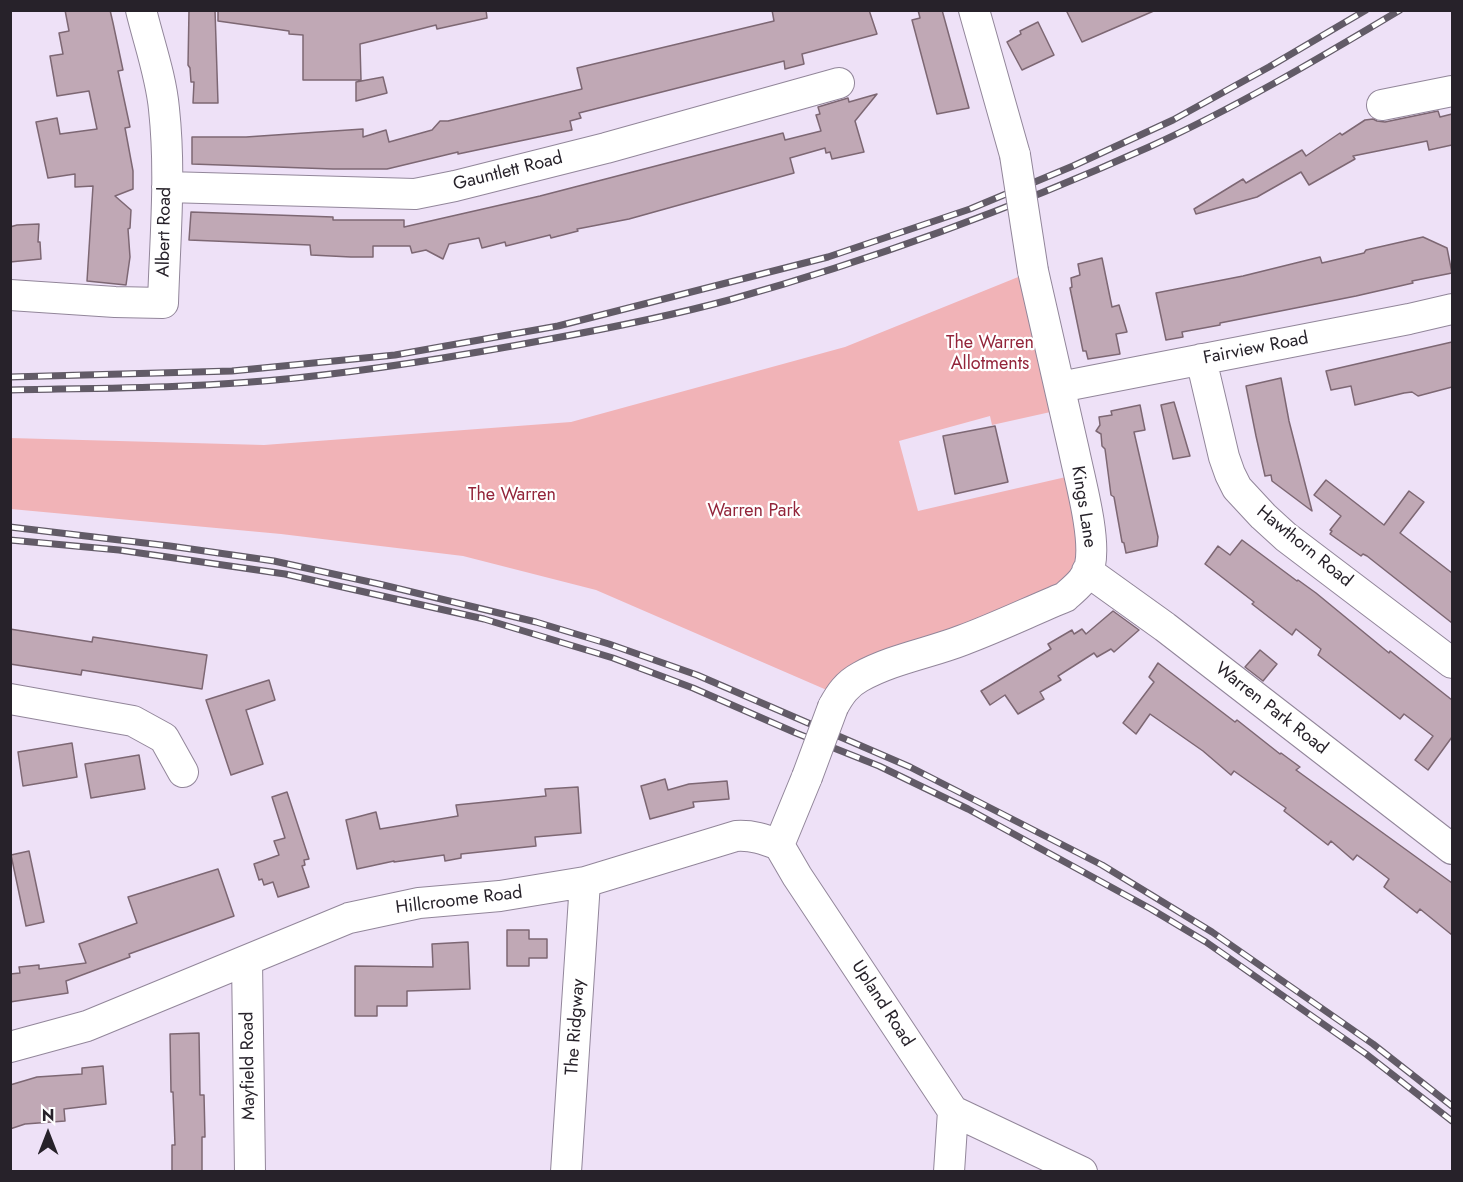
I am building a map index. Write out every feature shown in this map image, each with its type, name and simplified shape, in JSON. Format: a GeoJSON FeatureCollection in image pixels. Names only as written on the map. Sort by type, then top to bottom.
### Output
{"type":"FeatureCollection","features":[{"type":"Feature","properties":{"kind":"street","name":"Albert Road"},"geometry":{"type":"LineString","coordinates":[[10,295],[163,303],[167,187],[164,106],[141,10]]}},
{"type":"Feature","properties":{"kind":"street","name":"Kings Lane"},"geometry":{"type":"LineString","coordinates":[[779,845],[833,707],[840,693],[848,685],[882,667],[963,640],[1065,597],[1078,586],[1090,564],[1091,545],[1085,500],[1034,271],[1015,155],[983,14]]}},
{"type":"Feature","properties":{"kind":"street","name":"Gauntlett Road"},"geometry":{"type":"LineString","coordinates":[[167,187],[415,194],[606,148],[839,83]]}},
{"type":"Feature","properties":{"kind":"street"},"geometry":{"type":"LineString","coordinates":[[1382,105],[1452,90]]}},
{"type":"Feature","properties":{"kind":"street","name":"Fairview Road"},"geometry":{"type":"LineString","coordinates":[[1060,387],[1409,320],[1452,309]]}},
{"type":"Feature","properties":{"kind":"street","name":"Hawthorn Road"},"geometry":{"type":"LineString","coordinates":[[1201,359],[1224,457],[1237,488],[1286,537],[1452,663]]}},
{"type":"Feature","properties":{"kind":"street","name":"Warren Park Road"},"geometry":{"type":"LineString","coordinates":[[1087,571],[1175,634],[1452,849]]}},
{"type":"Feature","properties":{"kind":"street"},"geometry":{"type":"LineString","coordinates":[[10,699],[133,721],[164,738],[183,772]]}},
{"type":"Feature","properties":{"kind":"street","name":"Hillcroome Road"},"geometry":{"type":"LineString","coordinates":[[10,1047],[87,1026],[349,918],[419,903],[500,896],[585,882],[724,838],[749,835],[779,845]]}},
{"type":"Feature","properties":{"kind":"street","name":"Upland Road"},"geometry":{"type":"LineString","coordinates":[[779,845],[797,876],[953,1112]]}},
{"type":"Feature","properties":{"kind":"street","name":"The Ridgway"},"geometry":{"type":"LineString","coordinates":[[566,1172],[585,882]]}},
{"type":"Feature","properties":{"kind":"street","name":"Mayfield Road"},"geometry":{"type":"LineString","coordinates":[[247,961],[250,1172]]}},
{"type":"Feature","properties":{"kind":"street"},"geometry":{"type":"LineString","coordinates":[[949,1172],[953,1112],[1082,1172]]}},
{"type":"Feature","properties":{"kind":"green space"},"geometry":{"type":"Polygon","coordinates":[[[1033,271],[1064,409],[992,425],[990,416],[899,441],[918,511],[1079,474],[1084,572],[829,691],[596,590],[463,556],[281,534],[11,509],[10,438],[264,445],[571,422],[845,347],[1033,271]]]}},
{"type":"Feature","properties":{"kind":"building"},"geometry":{"type":"Polygon","coordinates":[[[65,10],[110,10],[113,23],[123,70],[118,71],[130,127],[125,128],[133,171],[133,189],[115,196],[131,210],[130,228],[128,229],[130,257],[126,285],[87,281],[93,186],[75,187],[75,174],[48,178],[36,122],[57,118],[60,134],[97,129],[89,91],[57,96],[50,56],[63,54],[59,33],[69,31],[65,10]]]}},
{"type":"Feature","properties":{"kind":"building"},"geometry":{"type":"Polygon","coordinates":[[[189,10],[215,10],[218,103],[193,103],[194,82],[191,82],[188,65],[189,10]]]}},
{"type":"Feature","properties":{"kind":"building"},"geometry":{"type":"Polygon","coordinates":[[[218,10],[486,10],[487,18],[437,29],[436,25],[360,44],[361,80],[303,80],[303,35],[218,21],[218,10]]]}},
{"type":"Feature","properties":{"kind":"building"},"geometry":{"type":"Polygon","coordinates":[[[772,10],[869,10],[877,34],[802,54],[804,64],[785,69],[784,61],[579,113],[581,118],[570,121],[572,130],[458,154],[458,152],[387,169],[192,164],[192,137],[246,137],[363,129],[363,137],[386,130],[389,142],[432,130],[440,121],[582,89],[577,68],[774,21],[772,10]]]}},
{"type":"Feature","properties":{"kind":"building"},"geometry":{"type":"Polygon","coordinates":[[[918,10],[942,10],[969,108],[937,114],[912,20],[920,18],[918,10]]]}},
{"type":"Feature","properties":{"kind":"building"},"geometry":{"type":"Polygon","coordinates":[[[1066,10],[1156,10],[1082,42],[1066,10]]]}},
{"type":"Feature","properties":{"kind":"building"},"geometry":{"type":"Polygon","coordinates":[[[1038,22],[1054,55],[1022,70],[1007,42],[1021,34],[1020,31],[1038,22]]]}},
{"type":"Feature","properties":{"kind":"building"},"geometry":{"type":"Polygon","coordinates":[[[383,77],[387,93],[356,101],[356,82],[383,77]]]}},
{"type":"Feature","properties":{"kind":"building"},"geometry":{"type":"Polygon","coordinates":[[[877,94],[855,121],[864,152],[832,159],[830,152],[826,153],[825,148],[790,158],[794,173],[629,219],[577,229],[578,231],[551,238],[550,235],[506,246],[505,242],[482,248],[479,238],[449,244],[443,259],[426,250],[412,253],[410,246],[373,246],[373,257],[351,257],[311,255],[310,245],[189,240],[191,212],[333,217],[333,220],[404,220],[404,227],[540,196],[783,133],[785,140],[821,131],[816,115],[820,114],[818,107],[848,98],[849,102],[877,94]]]}},
{"type":"Feature","properties":{"kind":"building"},"geometry":{"type":"Polygon","coordinates":[[[1438,111],[1440,117],[1452,114],[1452,145],[1429,150],[1427,141],[1353,156],[1355,159],[1309,185],[1301,172],[1257,197],[1196,214],[1194,209],[1243,179],[1246,183],[1302,150],[1306,156],[1340,133],[1342,135],[1365,120],[1385,122],[1438,111]]]}},
{"type":"Feature","properties":{"kind":"building"},"geometry":{"type":"Polygon","coordinates":[[[39,224],[38,242],[40,242],[41,259],[10,262],[10,227],[39,224]]]}},
{"type":"Feature","properties":{"kind":"building"},"geometry":{"type":"Polygon","coordinates":[[[1423,237],[1447,248],[1452,273],[1356,296],[1220,323],[1220,325],[1182,332],[1183,337],[1166,340],[1156,293],[1243,276],[1320,257],[1322,263],[1423,237]]]}},
{"type":"Feature","properties":{"kind":"building"},"geometry":{"type":"Polygon","coordinates":[[[1102,258],[1112,307],[1119,305],[1127,332],[1116,334],[1120,354],[1088,359],[1086,351],[1083,351],[1070,288],[1072,287],[1071,278],[1080,275],[1078,264],[1102,258]]]}},
{"type":"Feature","properties":{"kind":"building"},"geometry":{"type":"Polygon","coordinates":[[[1452,342],[1452,387],[1418,396],[1412,392],[1404,393],[1355,405],[1351,386],[1331,390],[1326,371],[1452,342]]]}},
{"type":"Feature","properties":{"kind":"building"},"geometry":{"type":"Polygon","coordinates":[[[1281,378],[1289,421],[1312,511],[1272,481],[1271,475],[1265,476],[1246,386],[1281,378]]]}},
{"type":"Feature","properties":{"kind":"building"},"geometry":{"type":"Polygon","coordinates":[[[1174,402],[1190,456],[1173,459],[1161,405],[1174,402]]]}},
{"type":"Feature","properties":{"kind":"building"},"geometry":{"type":"Polygon","coordinates":[[[1140,405],[1145,430],[1134,432],[1158,537],[1157,546],[1126,553],[1114,497],[1111,495],[1105,449],[1102,446],[1101,434],[1096,431],[1100,425],[1099,417],[1112,415],[1111,411],[1140,405]]]}},
{"type":"Feature","properties":{"kind":"building"},"geometry":{"type":"Polygon","coordinates":[[[995,426],[1008,482],[955,494],[943,436],[995,426]]]}},
{"type":"Feature","properties":{"kind":"building"},"geometry":{"type":"Polygon","coordinates":[[[1326,480],[1384,525],[1409,491],[1424,502],[1400,533],[1452,573],[1452,623],[1367,556],[1363,554],[1361,556],[1330,534],[1332,531],[1330,530],[1341,516],[1314,495],[1326,480]]]}},
{"type":"Feature","properties":{"kind":"building"},"geometry":{"type":"Polygon","coordinates":[[[1242,540],[1316,593],[1389,653],[1390,651],[1452,700],[1452,737],[1428,770],[1415,760],[1433,736],[1404,714],[1400,719],[1318,655],[1321,649],[1296,629],[1292,635],[1205,564],[1218,546],[1230,555],[1242,540]]]}},
{"type":"Feature","properties":{"kind":"building"},"geometry":{"type":"Polygon","coordinates":[[[1113,611],[1139,630],[1114,652],[1111,649],[1097,657],[1094,653],[1058,676],[1061,680],[1040,692],[1044,699],[1018,714],[1005,695],[990,705],[981,691],[1051,649],[1048,644],[1072,630],[1074,634],[1082,629],[1086,634],[1113,611]]]}},
{"type":"Feature","properties":{"kind":"building"},"geometry":{"type":"Polygon","coordinates":[[[10,629],[92,642],[93,637],[207,655],[202,689],[82,670],[81,675],[10,664],[10,629]]]}},
{"type":"Feature","properties":{"kind":"building"},"geometry":{"type":"Polygon","coordinates":[[[1260,650],[1277,664],[1263,681],[1245,667],[1260,650]]]}},
{"type":"Feature","properties":{"kind":"building"},"geometry":{"type":"Polygon","coordinates":[[[1158,663],[1235,722],[1237,720],[1300,767],[1296,770],[1452,883],[1452,935],[1420,909],[1417,913],[1384,887],[1389,879],[1357,855],[1353,860],[1331,841],[1328,845],[1284,811],[1286,808],[1234,771],[1231,775],[1203,751],[1150,714],[1136,734],[1123,723],[1154,682],[1149,677],[1158,663]]]}},
{"type":"Feature","properties":{"kind":"building"},"geometry":{"type":"Polygon","coordinates":[[[269,680],[275,700],[246,710],[263,764],[231,775],[206,700],[269,680]]]}},
{"type":"Feature","properties":{"kind":"building"},"geometry":{"type":"Polygon","coordinates":[[[72,743],[77,777],[23,786],[18,752],[72,743]]]}},
{"type":"Feature","properties":{"kind":"building"},"geometry":{"type":"Polygon","coordinates":[[[139,755],[145,789],[91,798],[85,764],[139,755]]]}},
{"type":"Feature","properties":{"kind":"building"},"geometry":{"type":"Polygon","coordinates":[[[665,779],[668,790],[689,784],[727,781],[729,799],[693,802],[694,807],[650,819],[641,786],[665,779]]]}},
{"type":"Feature","properties":{"kind":"building"},"geometry":{"type":"Polygon","coordinates":[[[578,787],[581,833],[535,837],[536,846],[461,854],[461,858],[445,861],[444,855],[394,861],[357,869],[346,820],[376,812],[380,829],[458,816],[456,805],[546,796],[545,789],[578,787]]]}},
{"type":"Feature","properties":{"kind":"building"},"geometry":{"type":"Polygon","coordinates":[[[287,792],[309,859],[304,860],[305,865],[302,866],[309,887],[278,897],[273,882],[264,885],[262,879],[259,880],[254,864],[279,855],[274,841],[285,838],[272,797],[287,792]]]}},
{"type":"Feature","properties":{"kind":"building"},"geometry":{"type":"Polygon","coordinates":[[[29,851],[44,922],[26,926],[11,855],[29,851]]]}},
{"type":"Feature","properties":{"kind":"building"},"geometry":{"type":"Polygon","coordinates":[[[218,869],[234,916],[129,954],[130,957],[66,981],[68,993],[10,1002],[10,974],[20,973],[19,967],[39,965],[39,969],[86,963],[79,944],[137,923],[128,897],[218,869]]]}},
{"type":"Feature","properties":{"kind":"building"},"geometry":{"type":"Polygon","coordinates":[[[507,930],[529,930],[529,939],[547,939],[547,958],[529,958],[529,966],[507,966],[507,930]]]}},
{"type":"Feature","properties":{"kind":"building"},"geometry":{"type":"Polygon","coordinates":[[[468,942],[470,989],[407,991],[407,1006],[377,1006],[377,1016],[355,1016],[355,966],[433,967],[432,944],[468,942]]]}},
{"type":"Feature","properties":{"kind":"building"},"geometry":{"type":"Polygon","coordinates":[[[199,1033],[200,1095],[204,1095],[205,1137],[202,1137],[202,1172],[172,1172],[172,1145],[175,1145],[170,1034],[199,1033]]]}},
{"type":"Feature","properties":{"kind":"building"},"geometry":{"type":"Polygon","coordinates":[[[103,1066],[106,1104],[64,1109],[65,1121],[25,1124],[10,1129],[10,1085],[37,1077],[82,1074],[82,1068],[103,1066]]]}},
{"type":"Feature","properties":{"kind":"railway"},"geometry":{"type":"LineString","coordinates":[[10,377],[232,371],[395,355],[558,326],[828,257],[970,209],[1073,166],[1173,120],[1366,10]]}},
{"type":"Feature","properties":{"kind":"railway"},"geometry":{"type":"LineString","coordinates":[[10,390],[190,386],[328,374],[518,345],[640,321],[729,300],[836,268],[942,231],[1046,191],[1149,147],[1245,99],[1400,10]]}},
{"type":"Feature","properties":{"kind":"railway"},"geometry":{"type":"LineString","coordinates":[[10,527],[274,561],[536,622],[609,644],[697,675],[910,767],[1102,865],[1212,932],[1373,1044],[1452,1106]]}},
{"type":"Feature","properties":{"kind":"railway"},"geometry":{"type":"LineString","coordinates":[[10,540],[119,550],[285,574],[484,619],[613,658],[693,688],[879,766],[968,809],[1151,909],[1206,942],[1366,1054],[1452,1121]]}},
{"type":"Feature","properties":{"kind":"park label","name":"The Warren Allotments"},"geometry":{"type":"Point","coordinates":[990,354]}},
{"type":"Feature","properties":{"kind":"park label","name":"The Warren"},"geometry":{"type":"Point","coordinates":[512,496]}},
{"type":"Feature","properties":{"kind":"park label","name":"Warren Park"},"geometry":{"type":"Point","coordinates":[754,512]}}]}
